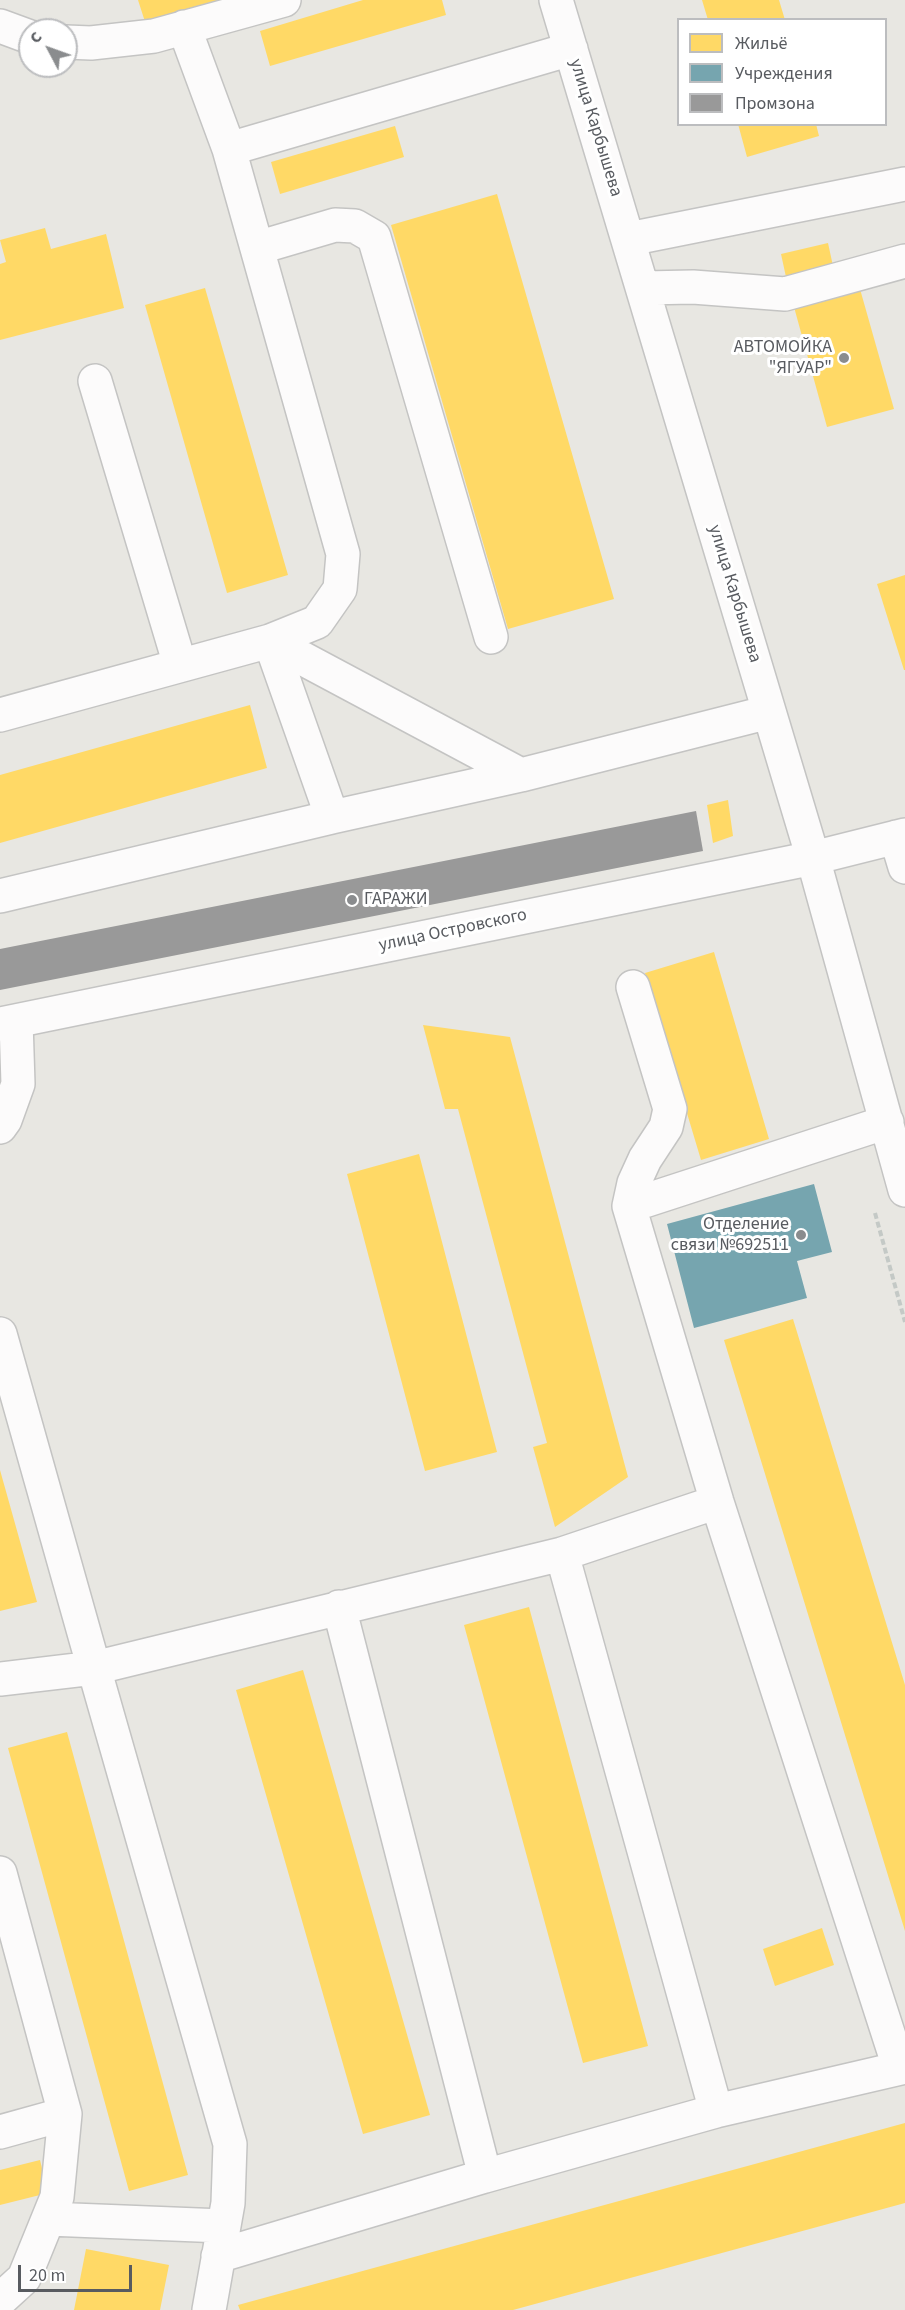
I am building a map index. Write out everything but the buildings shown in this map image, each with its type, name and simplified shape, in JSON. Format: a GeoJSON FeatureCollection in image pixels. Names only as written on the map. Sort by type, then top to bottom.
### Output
{"type":"FeatureCollection","features":[{"type":"Feature","properties":{"kind":"street"},"geometry":{"type":"LineString","coordinates":[[78,42],[154,36],[284,0]]}},
{"type":"Feature","properties":{"kind":"street","name":"улица Карбышева"},"geometry":{"type":"LineString","coordinates":[[556,0],[813,858],[905,1190]]}},
{"type":"Feature","properties":{"kind":"street"},"geometry":{"type":"LineString","coordinates":[[0,26],[18,33]]}},
{"type":"Feature","properties":{"kind":"street"},"geometry":{"type":"LineString","coordinates":[[0,715],[270,640],[317,621],[340,589],[343,554],[230,149],[184,27]]}},
{"type":"Feature","properties":{"kind":"street"},"geometry":{"type":"LineString","coordinates":[[230,149],[570,49]]}},
{"type":"Feature","properties":{"kind":"street"},"geometry":{"type":"LineString","coordinates":[[629,239],[905,184]]}},
{"type":"Feature","properties":{"kind":"street"},"geometry":{"type":"LineString","coordinates":[[257,248],[335,225],[355,225],[374,237],[491,637]]}},
{"type":"Feature","properties":{"kind":"street"},"geometry":{"type":"LineString","coordinates":[[643,288],[693,287],[785,294],[905,261]]}},
{"type":"Feature","properties":{"kind":"street"},"geometry":{"type":"LineString","coordinates":[[95,381],[180,665]]}},
{"type":"Feature","properties":{"kind":"street"},"geometry":{"type":"LineString","coordinates":[[270,640],[521,775]]}},
{"type":"Feature","properties":{"kind":"street"},"geometry":{"type":"LineString","coordinates":[[270,640],[332,817]]}},
{"type":"Feature","properties":{"kind":"street"},"geometry":{"type":"LineString","coordinates":[[0,896],[332,817],[521,775],[769,711]]}},
{"type":"Feature","properties":{"kind":"street","name":"улица Островского"},"geometry":{"type":"LineString","coordinates":[[8,1022],[813,858],[902,846]]}},
{"type":"Feature","properties":{"kind":"street"},"geometry":{"type":"LineString","coordinates":[[48,2220],[221,2241],[485,2176],[716,2111],[902,2067],[717,1502],[629,1206],[634,1182],[645,1159],[666,1126],[670,1109],[633,987]]}},
{"type":"Feature","properties":{"kind":"street"},"geometry":{"type":"LineString","coordinates":[[0,1127],[5,1120],[18,1084],[8,1022]]}},
{"type":"Feature","properties":{"kind":"street"},"geometry":{"type":"LineString","coordinates":[[629,1206],[887,1122]]}},
{"type":"Feature","properties":{"kind":"street"},"geometry":{"type":"LineString","coordinates":[[0,1334],[230,2144],[228,2203],[209,2310]]}},
{"type":"Feature","properties":{"kind":"street"},"geometry":{"type":"LineString","coordinates":[[0,1679],[94,1668],[562,1554],[717,1502]]}},
{"type":"Feature","properties":{"kind":"street"},"geometry":{"type":"LineString","coordinates":[[562,1554],[716,2111]]}},
{"type":"Feature","properties":{"kind":"street"},"geometry":{"type":"LineString","coordinates":[[339,1607],[485,2176]]}},
{"type":"Feature","properties":{"kind":"street"},"geometry":{"type":"LineString","coordinates":[[0,1873],[65,2114],[57,2197],[24,2278],[0,2300]]}},
{"type":"Feature","properties":{"kind":"street"},"geometry":{"type":"LineString","coordinates":[[0,2132],[65,2114]]}},
{"type":"Feature","properties":{"kind":"place","name":"АВТОМОЙКА \"ЯГУАР\""},"geometry":{"type":"Point","coordinates":[844,358]}},
{"type":"Feature","properties":{"kind":"place","name":"ГАРАЖИ"},"geometry":{"type":"Point","coordinates":[352,900]}},
{"type":"Feature","properties":{"kind":"place","name":"Отделение связи №692511"},"geometry":{"type":"Point","coordinates":[801,1235]}}]}
